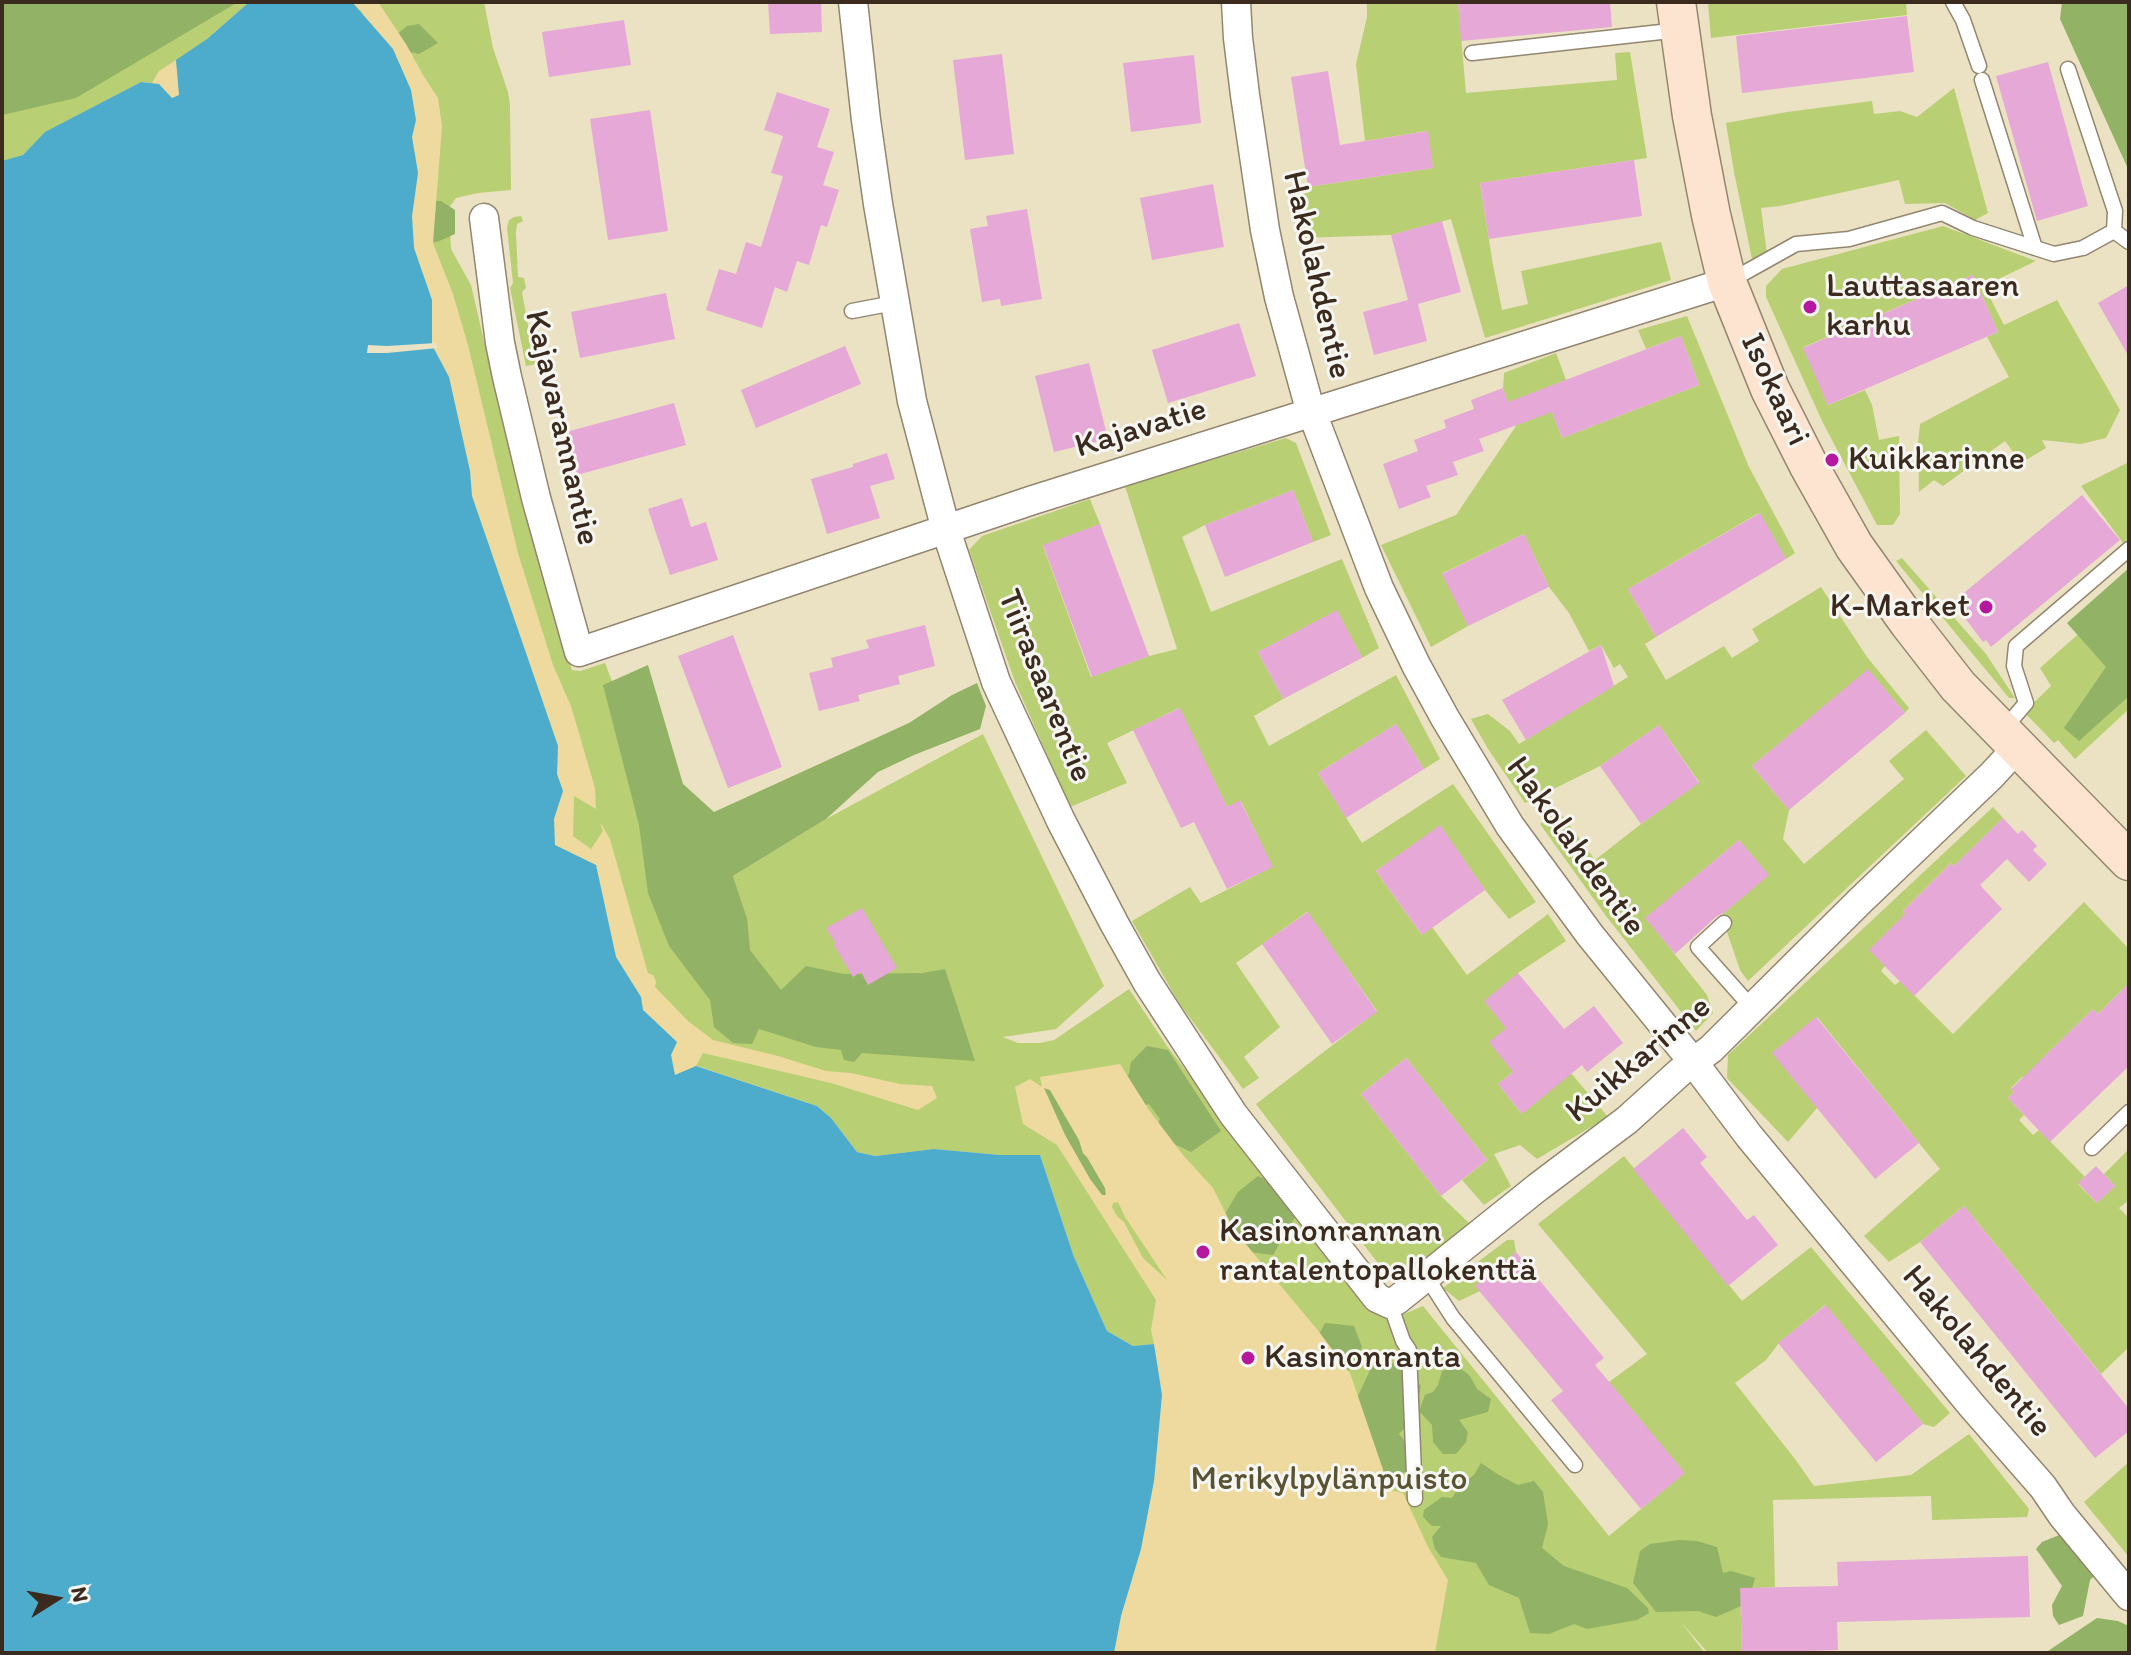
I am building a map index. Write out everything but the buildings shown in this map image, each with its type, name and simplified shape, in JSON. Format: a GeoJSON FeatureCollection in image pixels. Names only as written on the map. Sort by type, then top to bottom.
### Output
{"type":"FeatureCollection","features":[{"type":"Feature","properties":{"kind":"street","name":"Tiirasaarentie"},"geometry":{"type":"LineString","coordinates":[[853,2],[866,120],[894,303],[918,430],[946,530],[1001,695],[1061,821],[1147,982],[1233,1114],[1377,1298],[1390,1304]]}},
{"type":"Feature","properties":{"kind":"street","name":"Hakolahdentie"},"geometry":{"type":"LineString","coordinates":[[1236,2],[1243,81],[1265,230],[1279,297],[1312,413],[1379,588],[1416,665],[1510,826],[1590,935],[1749,1136],[2043,1487],[2062,1515],[2129,1596]]}},
{"type":"Feature","properties":{"kind":"street","name":"Isokaari"},"geometry":{"type":"LineString","coordinates":[[1678,16],[1692,116],[1727,282],[1770,389],[1849,538],[1958,686],[2129,861]]}},
{"type":"Feature","properties":{"kind":"street","name":"Kajavarannantie"},"geometry":{"type":"LineString","coordinates":[[484,218],[507,377],[536,498],[579,652]]}},
{"type":"Feature","properties":{"kind":"street","name":"Kajavatie"},"geometry":{"type":"LineString","coordinates":[[579,652],[1033,500],[1727,282]]}},
{"type":"Feature","properties":{"kind":"street","name":"Kuikkarinne"},"geometry":{"type":"LineString","coordinates":[[1390,1304],[1627,1120],[1694,1063],[1991,776],[2010,740]]}},
{"type":"Feature","properties":{"kind":"lane"},"geometry":{"type":"LineString","coordinates":[[1953,2],[1963,20],[1981,73],[2035,248]]}},
{"type":"Feature","properties":{"kind":"lane"},"geometry":{"type":"LineString","coordinates":[[1472,53],[1678,16]]}},
{"type":"Feature","properties":{"kind":"lane"},"geometry":{"type":"LineString","coordinates":[[2068,69],[2115,211],[2114,231]]}},
{"type":"Feature","properties":{"kind":"lane"},"geometry":{"type":"LineString","coordinates":[[1727,282],[1796,244],[1849,239],[1942,213],[1973,228],[2054,254],[2083,248],[2114,231]]}},
{"type":"Feature","properties":{"kind":"lane"},"geometry":{"type":"LineString","coordinates":[[2114,231],[2129,242]]}},
{"type":"Feature","properties":{"kind":"lane"},"geometry":{"type":"LineString","coordinates":[[852,311],[894,303]]}},
{"type":"Feature","properties":{"kind":"lane"},"geometry":{"type":"LineString","coordinates":[[2010,740],[2026,703],[2014,666],[2016,646],[2129,549]]}},
{"type":"Feature","properties":{"kind":"lane"},"geometry":{"type":"LineString","coordinates":[[1724,923],[1698,947],[1753,1009]]}},
{"type":"Feature","properties":{"kind":"lane"},"geometry":{"type":"LineString","coordinates":[[2092,1148],[2129,1112]]}},
{"type":"Feature","properties":{"kind":"lane"},"geometry":{"type":"LineString","coordinates":[[1426,1276],[1453,1318],[1575,1465]]}},
{"type":"Feature","properties":{"kind":"lane"},"geometry":{"type":"LineString","coordinates":[[1390,1304],[1409,1350],[1415,1499]]}},
{"type":"Feature","properties":{"kind":"green space"},"geometry":{"type":"Polygon","coordinates":[[[2,2],[253,2],[247,4],[159,84],[141,82],[46,132],[23,155],[4,162],[2,2]]]}},
{"type":"Feature","properties":{"kind":"green space"},"geometry":{"type":"Polygon","coordinates":[[[2,2],[238,2],[76,98],[2,115],[2,2]]]}},
{"type":"Feature","properties":{"kind":"green space","name":"Merikylpylänpuisto"},"geometry":{"type":"Polygon","coordinates":[[[352,2],[484,2],[493,48],[510,105],[511,190],[456,198],[449,208],[451,249],[471,285],[521,500],[572,670],[580,671],[605,663],[618,697],[627,697],[636,747],[694,910],[714,951],[743,987],[798,1027],[854,1039],[897,1034],[945,1021],[960,1023],[918,982],[860,996],[851,1007],[778,1004],[733,957],[747,918],[733,876],[826,819],[983,734],[1104,986],[1056,1029],[1003,1037],[1018,1043],[1054,1040],[1129,989],[1167,1046],[1362,1299],[1374,1312],[1389,1317],[1423,1306],[1609,1536],[1684,1473],[1609,1382],[1647,1354],[1538,1224],[1624,1156],[1742,1301],[1811,1247],[1950,1413],[1934,1427],[1923,1424],[1825,1305],[1779,1343],[1766,1360],[1735,1383],[1814,1486],[1911,1475],[1969,1434],[2029,1509],[2027,1517],[1932,1520],[1931,1496],[1773,1500],[1775,1587],[1740,1589],[1742,1653],[1708,1653],[1681,1622],[1705,1653],[1114,1653],[1121,1616],[1141,1549],[1154,1481],[1162,1395],[1154,1344],[1133,1346],[1107,1331],[1074,1257],[1040,1155],[934,1149],[875,1156],[857,1152],[831,1118],[817,1106],[697,1066],[675,1076],[671,1055],[676,1042],[643,1010],[641,997],[616,957],[596,865],[555,845],[554,819],[563,791],[557,774],[558,746],[472,496],[470,471],[449,377],[432,345],[432,300],[414,248],[412,216],[418,173],[412,137],[416,120],[411,90],[393,49],[352,2]]]}},
{"type":"Feature","properties":{"kind":"green space"},"geometry":{"type":"Polygon","coordinates":[[[1367,2],[1458,2],[1466,93],[1617,80],[1615,53],[1630,52],[1647,158],[1480,183],[1493,265],[1502,310],[1528,304],[1521,271],[1661,242],[1671,280],[1485,338],[1451,219],[1391,235],[1299,238],[1295,203],[1308,187],[1433,168],[1427,131],[1365,141],[1356,64],[1367,17],[1367,2]]]}},
{"type":"Feature","properties":{"kind":"green space"},"geometry":{"type":"Polygon","coordinates":[[[1708,2],[1906,2],[1907,15],[1711,38],[1708,2]]]}},
{"type":"Feature","properties":{"kind":"green space"},"geometry":{"type":"Polygon","coordinates":[[[2062,2],[2129,2],[2129,171],[2060,19],[2062,2]]]}},
{"type":"Feature","properties":{"kind":"green space"},"geometry":{"type":"Polygon","coordinates":[[[419,24],[438,43],[419,54],[401,50],[395,36],[407,26],[419,24]]]}},
{"type":"Feature","properties":{"kind":"green space"},"geometry":{"type":"Polygon","coordinates":[[[1954,88],[1988,213],[1975,220],[1945,203],[1905,204],[1899,180],[1761,208],[1767,254],[1752,259],[1726,123],[1872,101],[1874,114],[1900,111],[1917,117],[1954,88]]]}},
{"type":"Feature","properties":{"kind":"green space"},"geometry":{"type":"Polygon","coordinates":[[[425,200],[441,201],[455,210],[455,234],[437,242],[425,242],[425,200]]]}},
{"type":"Feature","properties":{"kind":"green space"},"geometry":{"type":"Polygon","coordinates":[[[521,216],[523,221],[517,224],[516,233],[518,277],[524,278],[526,288],[522,292],[533,354],[541,355],[542,359],[537,364],[526,366],[510,288],[513,283],[507,228],[509,220],[521,216]]]}},
{"type":"Feature","properties":{"kind":"green space"},"geometry":{"type":"Polygon","coordinates":[[[1943,226],[2036,261],[1984,286],[2004,325],[2057,300],[2120,410],[2106,438],[2081,444],[2042,440],[2046,448],[2021,463],[2005,441],[1943,486],[1934,480],[1919,492],[1920,424],[2009,377],[1987,337],[1998,332],[1973,275],[1804,347],[1828,405],[1865,390],[1872,405],[1879,440],[1899,436],[1900,514],[1893,525],[1877,525],[1823,423],[1766,297],[1766,286],[1782,269],[1943,226]]]}},
{"type":"Feature","properties":{"kind":"green space"},"geometry":{"type":"Polygon","coordinates":[[[1687,316],[1749,467],[1795,553],[1786,559],[1759,513],[1628,589],[1656,637],[1645,644],[1666,680],[1724,646],[1732,658],[1759,641],[1752,629],[1821,587],[1867,657],[1909,708],[1905,713],[1868,670],[1752,766],[1789,810],[1783,839],[1804,864],[1904,779],[1889,761],[1926,730],[1966,776],[1748,981],[1740,970],[1724,923],[1718,918],[1768,875],[1739,840],[1646,918],[1707,995],[1713,1013],[1696,1031],[1606,916],[1540,824],[1559,811],[1595,860],[1699,782],[1659,725],[1600,766],[1525,803],[1471,719],[1488,714],[1510,731],[1519,744],[1628,677],[1620,664],[1614,668],[1601,645],[1589,651],[1569,613],[1549,587],[1524,534],[1443,573],[1468,626],[1431,647],[1381,545],[1456,515],[1516,426],[1503,388],[1504,373],[1556,353],[1566,380],[1543,389],[1562,438],[1699,385],[1681,336],[1646,349],[1638,330],[1687,316]]]}},
{"type":"Feature","properties":{"kind":"green space"},"geometry":{"type":"Polygon","coordinates":[[[1286,438],[1296,443],[1331,535],[1313,542],[1293,490],[1182,537],[1211,612],[1342,559],[1379,648],[1362,658],[1337,611],[1258,652],[1283,699],[1254,716],[1269,746],[1396,675],[1440,759],[1424,769],[1396,724],[1318,773],[1362,843],[1453,784],[1536,902],[1509,919],[1440,826],[1376,871],[1421,934],[1432,927],[1467,975],[1548,914],[1566,941],[1518,973],[1506,1028],[1513,1072],[1498,1084],[1521,1113],[1549,1047],[1608,1117],[1537,1159],[1520,1145],[1494,1154],[1511,1186],[1484,1205],[1462,1180],[1487,1160],[1406,1058],[1361,1094],[1441,1196],[1470,1224],[1403,1277],[1387,1275],[1256,1104],[1377,1011],[1307,912],[1236,963],[1280,1027],[1244,1057],[1259,1078],[1243,1089],[1179,1003],[1132,921],[1190,887],[1201,903],[1272,867],[1241,801],[1227,807],[1179,708],[1107,743],[1127,783],[1070,807],[1015,682],[969,550],[982,536],[1090,499],[1100,524],[1043,546],[1091,677],[1177,649],[1125,486],[1286,438]]]}},
{"type":"Feature","properties":{"kind":"green space"},"geometry":{"type":"Polygon","coordinates":[[[2129,462],[2129,551],[2081,486],[2129,462]]]}},
{"type":"Feature","properties":{"kind":"green space"},"geometry":{"type":"Polygon","coordinates":[[[1902,558],[1986,654],[2015,698],[2009,698],[1896,561],[1902,558]]]}},
{"type":"Feature","properties":{"kind":"green space"},"geometry":{"type":"Polygon","coordinates":[[[2129,568],[2129,589],[2119,577],[2129,568]]]}},
{"type":"Feature","properties":{"kind":"green space"},"geometry":{"type":"Polygon","coordinates":[[[2129,568],[2129,696],[2079,741],[2064,728],[2106,667],[2067,623],[2129,568]]]}},
{"type":"Feature","properties":{"kind":"green space"},"geometry":{"type":"Polygon","coordinates":[[[2129,589],[2129,709],[2075,759],[2058,740],[2054,743],[2024,712],[2051,686],[2040,668],[2129,589]]]}},
{"type":"Feature","properties":{"kind":"green space"},"geometry":{"type":"Polygon","coordinates":[[[648,665],[683,784],[714,812],[909,723],[977,683],[986,706],[980,729],[878,772],[826,819],[733,876],[747,918],[750,950],[781,990],[806,966],[844,974],[923,973],[945,969],[975,1061],[862,1053],[854,1062],[844,1060],[841,1050],[816,1047],[759,1029],[752,1044],[733,1043],[714,1027],[710,1000],[669,946],[648,893],[639,825],[603,685],[648,665]]]}},
{"type":"Feature","properties":{"kind":"green space"},"geometry":{"type":"Polygon","coordinates":[[[1993,807],[2003,818],[1954,866],[1951,863],[1903,911],[1905,914],[1881,971],[1895,985],[1900,981],[1953,1034],[2084,902],[2129,949],[2129,983],[2098,1014],[2093,1009],[2025,1080],[2022,1077],[2011,1088],[2014,1092],[2008,1098],[2024,1115],[2019,1120],[2033,1135],[2039,1130],[2085,1177],[2078,1184],[2097,1203],[2115,1186],[2104,1174],[2129,1149],[2129,1200],[2119,1208],[2129,1218],[2129,1347],[2101,1374],[1964,1206],[1920,1242],[1889,1262],[1864,1236],[1940,1169],[1817,1017],[1817,1108],[1788,1142],[1727,1078],[1728,1055],[1993,807]]]}},
{"type":"Feature","properties":{"kind":"green space"},"geometry":{"type":"Polygon","coordinates":[[[1147,1046],[1168,1050],[1221,1131],[1191,1152],[1152,1139],[1160,1119],[1149,1104],[1127,1110],[1113,1089],[1129,1074],[1131,1062],[1147,1046]]]}},
{"type":"Feature","properties":{"kind":"green space"},"geometry":{"type":"Polygon","coordinates":[[[1043,1087],[1050,1090],[1105,1188],[1106,1195],[1102,1195],[1090,1179],[1043,1087]]]}},
{"type":"Feature","properties":{"kind":"green space"},"geometry":{"type":"Polygon","coordinates":[[[1258,1176],[1274,1183],[1295,1217],[1273,1255],[1234,1250],[1220,1222],[1238,1192],[1258,1176]]]}},
{"type":"Feature","properties":{"kind":"green space"},"geometry":{"type":"Polygon","coordinates":[[[1507,1240],[1514,1240],[1516,1252],[1480,1291],[1459,1301],[1443,1288],[1507,1240]]]}},
{"type":"Feature","properties":{"kind":"green space"},"geometry":{"type":"Polygon","coordinates":[[[1325,1323],[1354,1326],[1362,1347],[1348,1372],[1312,1348],[1325,1323]]]}},
{"type":"Feature","properties":{"kind":"green space"},"geometry":{"type":"Polygon","coordinates":[[[1387,1360],[1413,1376],[1421,1386],[1414,1418],[1399,1434],[1414,1452],[1407,1470],[1394,1481],[1376,1476],[1358,1396],[1372,1366],[1387,1360]]]}},
{"type":"Feature","properties":{"kind":"green space"},"geometry":{"type":"Polygon","coordinates":[[[1459,1367],[1470,1376],[1477,1389],[1491,1399],[1488,1412],[1459,1420],[1468,1432],[1466,1442],[1456,1454],[1443,1454],[1433,1442],[1432,1425],[1419,1411],[1425,1395],[1433,1392],[1438,1385],[1442,1371],[1459,1367]]]}},
{"type":"Feature","properties":{"kind":"green space"},"geometry":{"type":"Polygon","coordinates":[[[2129,1462],[2129,1557],[2084,1502],[2129,1462]]]}},
{"type":"Feature","properties":{"kind":"green space"},"geometry":{"type":"Polygon","coordinates":[[[1481,1463],[1518,1485],[1534,1481],[1543,1492],[1548,1524],[1542,1548],[1564,1566],[1627,1588],[1648,1608],[1649,1613],[1637,1620],[1587,1629],[1574,1624],[1549,1634],[1530,1633],[1519,1598],[1489,1585],[1476,1563],[1441,1557],[1432,1537],[1441,1526],[1432,1526],[1423,1517],[1424,1510],[1442,1497],[1452,1498],[1481,1463]]]}},
{"type":"Feature","properties":{"kind":"green space"},"geometry":{"type":"Polygon","coordinates":[[[2064,1533],[2098,1572],[2090,1580],[2083,1616],[2059,1625],[2053,1616],[2052,1605],[2062,1586],[2036,1549],[2042,1542],[2064,1533]]]}},
{"type":"Feature","properties":{"kind":"green space"},"geometry":{"type":"Polygon","coordinates":[[[1679,1540],[1717,1547],[1723,1573],[1731,1571],[1755,1578],[1748,1603],[1716,1617],[1698,1611],[1656,1612],[1633,1583],[1640,1551],[1650,1544],[1679,1540]]]}},
{"type":"Feature","properties":{"kind":"green space"},"geometry":{"type":"Polygon","coordinates":[[[2097,1618],[2129,1626],[2129,1653],[2045,1653],[2097,1618]]]}},
{"type":"Feature","properties":{"kind":"sand"},"geometry":{"type":"Polygon","coordinates":[[[352,2],[378,2],[438,98],[442,126],[433,243],[468,345],[518,553],[553,665],[571,706],[595,788],[596,809],[574,796],[573,836],[591,849],[603,831],[600,823],[602,825],[610,839],[648,973],[653,975],[655,987],[688,1021],[713,1040],[826,1071],[900,1084],[932,1086],[937,1098],[918,1110],[831,1083],[703,1053],[696,1066],[675,1076],[671,1055],[656,1022],[643,1010],[641,997],[616,957],[596,865],[555,845],[554,819],[563,791],[557,774],[558,746],[472,496],[470,471],[449,377],[432,345],[432,300],[414,248],[412,216],[418,173],[412,137],[416,120],[362,12],[352,2]]]}},
{"type":"Feature","properties":{"kind":"sand"},"geometry":{"type":"Polygon","coordinates":[[[176,60],[179,95],[172,98],[159,84],[152,83],[159,71],[176,60]]]}},
{"type":"Feature","properties":{"kind":"sand","name":"Kasinonranta"},"geometry":{"type":"Polygon","coordinates":[[[1120,1064],[1149,1110],[1213,1188],[1234,1230],[1350,1373],[1390,1490],[1403,1493],[1428,1547],[1448,1580],[1435,1653],[1114,1653],[1154,1344],[1151,1330],[1156,1300],[1057,1145],[1023,1124],[1015,1087],[1030,1079],[1042,1087],[1040,1077],[1120,1064]],[[1044,1088],[1065,1135],[1090,1179],[1102,1195],[1106,1195],[1079,1140],[1050,1090],[1044,1088]],[[1118,1202],[1113,1203],[1112,1207],[1124,1222],[1143,1258],[1167,1280],[1125,1217],[1118,1202]]]}},
{"type":"Feature","properties":{"kind":"water"},"geometry":{"type":"Polygon","coordinates":[[[253,2],[352,2],[393,49],[411,90],[416,120],[412,137],[418,173],[412,216],[414,248],[432,300],[432,345],[449,377],[470,471],[472,496],[558,746],[557,774],[563,791],[554,819],[555,845],[596,865],[616,957],[641,997],[643,1010],[677,1042],[671,1055],[675,1075],[696,1066],[817,1106],[831,1118],[857,1152],[875,1156],[934,1149],[1040,1155],[1074,1257],[1107,1331],[1133,1346],[1154,1344],[1162,1395],[1154,1481],[1141,1549],[1121,1616],[1114,1653],[2,1653],[2,161],[23,155],[45,132],[141,82],[159,84],[172,98],[179,95],[176,60],[253,2]]]}},
{"type":"Feature","properties":{"kind":"pier"},"geometry":{"type":"Polygon","coordinates":[[[436,343],[438,348],[367,353],[368,345],[436,343]]]}},
{"type":"Feature","properties":{"kind":"place","name":"Lauttasaaren karhu"},"geometry":{"type":"Point","coordinates":[1810,307]}},
{"type":"Feature","properties":{"kind":"place","name":"Kuikkarinne"},"geometry":{"type":"Point","coordinates":[1832,460]}},
{"type":"Feature","properties":{"kind":"place","name":"K-Market"},"geometry":{"type":"Point","coordinates":[1986,607]}},
{"type":"Feature","properties":{"kind":"place","name":"Kasinonrannan rantalentopallokenttä"},"geometry":{"type":"Point","coordinates":[1203,1252]}},
{"type":"Feature","properties":{"kind":"place","name":"Kasinonranta"},"geometry":{"type":"Point","coordinates":[1248,1358]}}]}
